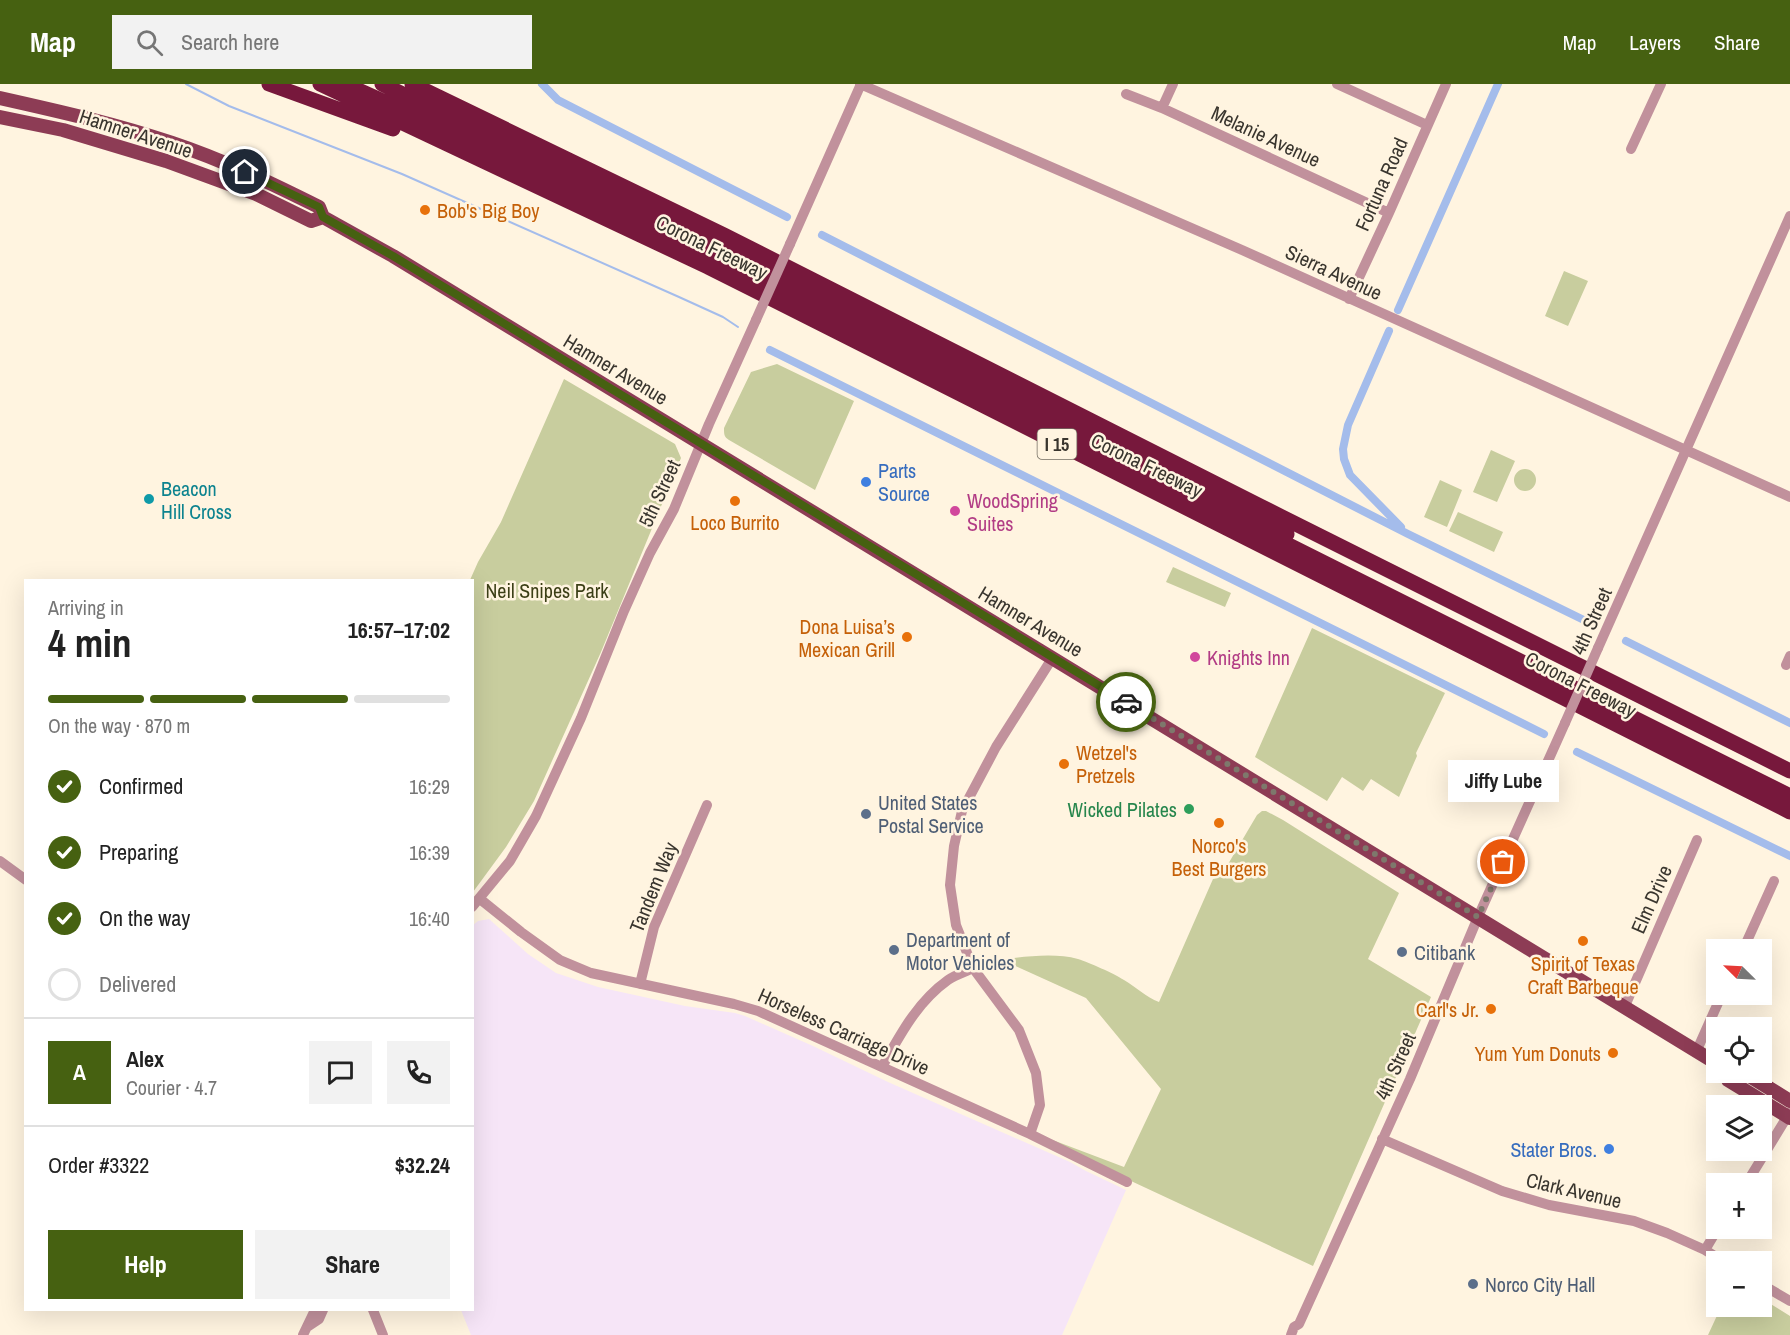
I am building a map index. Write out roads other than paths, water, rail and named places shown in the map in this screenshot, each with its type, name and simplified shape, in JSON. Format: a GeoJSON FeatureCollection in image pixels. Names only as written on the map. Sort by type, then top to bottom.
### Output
{"type":"FeatureCollection","features":[{"type":"Feature","properties":{"kind":"highway"},"geometry":{"type":"LineString","coordinates":[[269,84],[375,122],[528,182]]}},
{"type":"Feature","properties":{"kind":"highway","name":"Corona Freeway"},"geometry":{"type":"LineString","coordinates":[[320,84],[708,267],[1790,812]]}},
{"type":"Feature","properties":{"kind":"highway"},"geometry":{"type":"LineString","coordinates":[[345,84],[553,179],[1790,786]]}},
{"type":"Feature","properties":{"kind":"highway"},"geometry":{"type":"LineString","coordinates":[[382,84],[737,256],[1790,796]]}},
{"type":"Feature","properties":{"kind":"highway","name":"Corona Freeway"},"geometry":{"type":"LineString","coordinates":[[413,84],[724,235],[1260,507],[1790,771]]}},
{"type":"Feature","properties":{"kind":"highway"},"geometry":{"type":"LineString","coordinates":[[1184,487],[1260,507]]}},
{"type":"Feature","properties":{"kind":"highway","name":"I 15"},"geometry":{"type":"LineString","coordinates":[[1184,487],[1245,536]]}},
{"type":"Feature","properties":{"kind":"main road","name":"Hamner Avenue"},"geometry":{"type":"LineString","coordinates":[[0,98],[104,122],[172,143],[262,179],[319,207],[323,217],[393,256],[1706,1056]]}},
{"type":"Feature","properties":{"kind":"main road","name":"Hamner Avenue"},"geometry":{"type":"LineString","coordinates":[[0,117],[63,130],[166,161],[256,194],[312,221],[323,217]]}},
{"type":"Feature","properties":{"kind":"main road"},"geometry":{"type":"LineString","coordinates":[[63,130],[69,124],[98,130],[104,122]]}},
{"type":"Feature","properties":{"kind":"main road"},"geometry":{"type":"LineString","coordinates":[[1733,1083],[1789,1116]]}},
{"type":"Feature","properties":{"kind":"main road"},"geometry":{"type":"LineString","coordinates":[[1761,1083],[1790,1101]]}},
{"type":"Feature","properties":{"kind":"street","name":"5th Street"},"geometry":{"type":"LineString","coordinates":[[476,903],[510,861],[536,816],[581,718],[624,610],[650,552],[674,509],[861,84]]}},
{"type":"Feature","properties":{"kind":"street","name":"Sierra Avenue"},"geometry":{"type":"LineString","coordinates":[[861,84],[1157,212],[1790,497]]}},
{"type":"Feature","properties":{"kind":"street"},"geometry":{"type":"LineString","coordinates":[[1162,108],[1173,84]]}},
{"type":"Feature","properties":{"kind":"street"},"geometry":{"type":"LineString","coordinates":[[1337,84],[1427,125]]}},
{"type":"Feature","properties":{"kind":"street","name":"Fortuna Road"},"geometry":{"type":"LineString","coordinates":[[1349,298],[1446,84]]}},
{"type":"Feature","properties":{"kind":"street"},"geometry":{"type":"LineString","coordinates":[[1631,150],[1661,84]]}},
{"type":"Feature","properties":{"kind":"street","name":"Melanie Avenue"},"geometry":{"type":"LineString","coordinates":[[1126,94],[1162,108],[1389,213]]}},
{"type":"Feature","properties":{"kind":"street","name":"4th Street"},"geometry":{"type":"LineString","coordinates":[[1294,1331],[1410,1079],[1478,917],[1790,216]]}},
{"type":"Feature","properties":{"kind":"street"},"geometry":{"type":"LineString","coordinates":[[1030,1134],[1040,1104],[1036,1073],[1018,1030],[973,968],[956,925],[950,885],[954,846],[962,811],[996,747],[1053,657]]}},
{"type":"Feature","properties":{"kind":"street","name":"Tandem Way"},"geometry":{"type":"LineString","coordinates":[[640,984],[654,927],[707,805]]}},
{"type":"Feature","properties":{"kind":"street","name":"Elm Drive"},"geometry":{"type":"LineString","coordinates":[[1624,1006],[1697,840]]}},
{"type":"Feature","properties":{"kind":"street"},"geometry":{"type":"LineString","coordinates":[[0,861],[24,879]]}},
{"type":"Feature","properties":{"kind":"street"},"geometry":{"type":"LineString","coordinates":[[1748,939],[1774,881]]}},
{"type":"Feature","properties":{"kind":"street","name":"Horseless Carriage Drive"},"geometry":{"type":"LineString","coordinates":[[476,903],[560,960],[591,973],[758,1011],[1030,1134],[1127,1182]]}},
{"type":"Feature","properties":{"kind":"street"},"geometry":{"type":"LineString","coordinates":[[882,1066],[902,1031],[924,1000],[949,980],[973,968]]}},
{"type":"Feature","properties":{"kind":"street"},"geometry":{"type":"LineString","coordinates":[[1697,1050],[1717,1005]]}},
{"type":"Feature","properties":{"kind":"street"},"geometry":{"type":"LineString","coordinates":[[1753,1173],[1789,1116]]}},
{"type":"Feature","properties":{"kind":"street","name":"Clark Avenue"},"geometry":{"type":"LineString","coordinates":[[1382,1139],[1502,1191],[1550,1205],[1635,1221],[1705,1250]]}},
{"type":"Feature","properties":{"kind":"street"},"geometry":{"type":"LineString","coordinates":[[1705,1250],[1712,1239]]}},
{"type":"Feature","properties":{"kind":"street"},"geometry":{"type":"LineString","coordinates":[[1772,1290],[1790,1301]]}},
{"type":"Feature","properties":{"kind":"street"},"geometry":{"type":"LineString","coordinates":[[305,1331],[315,1311]]}},
{"type":"Feature","properties":{"kind":"street"},"geometry":{"type":"LineString","coordinates":[[305,1331],[319,1319],[323,1311]]}},
{"type":"Feature","properties":{"kind":"street"},"geometry":{"type":"LineString","coordinates":[[373,1311],[383,1335]]}},
{"type":"Feature","properties":{"kind":"street"},"geometry":{"type":"LineString","coordinates":[[380,1311],[390,1335]]}},
{"type":"Feature","properties":{"kind":"waterway"},"geometry":{"type":"LineString","coordinates":[[186,84],[229,106],[402,174],[723,317],[738,327]]}},
{"type":"Feature","properties":{"kind":"waterway"},"geometry":{"type":"LineString","coordinates":[[542,84],[558,100],[787,217]]}},
{"type":"Feature","properties":{"kind":"waterway"},"geometry":{"type":"LineString","coordinates":[[1398,310],[1498,84]]}},
{"type":"Feature","properties":{"kind":"waterway"},"geometry":{"type":"LineString","coordinates":[[822,235],[1408,534],[1592,624]]}},
{"type":"Feature","properties":{"kind":"waterway"},"geometry":{"type":"LineString","coordinates":[[1389,331],[1348,425],[1343,449],[1350,475],[1401,527]]}},
{"type":"Feature","properties":{"kind":"waterway"},"geometry":{"type":"LineString","coordinates":[[770,350],[1544,734]]}},
{"type":"Feature","properties":{"kind":"waterway"},"geometry":{"type":"LineString","coordinates":[[1626,641],[1790,723]]}},
{"type":"Feature","properties":{"kind":"waterway"},"geometry":{"type":"LineString","coordinates":[[1577,752],[1790,856]]}},
{"type":"Feature","properties":{"kind":"place","name":"Bob's Big Boy"},"geometry":{"type":"Point","coordinates":[425,210]}},
{"type":"Feature","properties":{"kind":"place","name":"Parts Source"},"geometry":{"type":"Point","coordinates":[866,482]}},
{"type":"Feature","properties":{"kind":"place","name":"Beacon Hill Cross"},"geometry":{"type":"Point","coordinates":[149,499]}},
{"type":"Feature","properties":{"kind":"place","name":"Loco Burrito"},"geometry":{"type":"Point","coordinates":[735,501]}},
{"type":"Feature","properties":{"kind":"place","name":"WoodSpring Suites"},"geometry":{"type":"Point","coordinates":[955,511]}},
{"type":"Feature","properties":{"kind":"place","name":"Dona Luisa’s Mexican Grill"},"geometry":{"type":"Point","coordinates":[907,637]}},
{"type":"Feature","properties":{"kind":"place","name":"Knights Inn"},"geometry":{"type":"Point","coordinates":[1195,657]}},
{"type":"Feature","properties":{"kind":"place","name":"Wetzel's Pretzels"},"geometry":{"type":"Point","coordinates":[1064,764]}},
{"type":"Feature","properties":{"kind":"place","name":"Wicked Pilates"},"geometry":{"type":"Point","coordinates":[1189,809]}},
{"type":"Feature","properties":{"kind":"place","name":"United States Postal Service"},"geometry":{"type":"Point","coordinates":[866,814]}},
{"type":"Feature","properties":{"kind":"place","name":"Norco's Best Burgers"},"geometry":{"type":"Point","coordinates":[1219,823]}},
{"type":"Feature","properties":{"kind":"place","name":"Jiffy Lube"},"geometry":{"type":"Point","coordinates":[1503,862]}},
{"type":"Feature","properties":{"kind":"place","name":"Spirit of Texas Craft Barbeque"},"geometry":{"type":"Point","coordinates":[1583,941]}},
{"type":"Feature","properties":{"kind":"place","name":"Department of Motor Vehicles"},"geometry":{"type":"Point","coordinates":[894,950]}},
{"type":"Feature","properties":{"kind":"place","name":"Citibank"},"geometry":{"type":"Point","coordinates":[1402,952]}},
{"type":"Feature","properties":{"kind":"place","name":"Carl's Jr."},"geometry":{"type":"Point","coordinates":[1491,1009]}},
{"type":"Feature","properties":{"kind":"place","name":"Yum Yum Donuts"},"geometry":{"type":"Point","coordinates":[1613,1053]}},
{"type":"Feature","properties":{"kind":"place","name":"Stater Bros."},"geometry":{"type":"Point","coordinates":[1609,1149]}},
{"type":"Feature","properties":{"kind":"place","name":"Norco City Hall"},"geometry":{"type":"Point","coordinates":[1473,1284]}},
{"type":"Feature","properties":{"kind":"park label","name":"Neil Snipes Park"},"geometry":{"type":"Point","coordinates":[547,590]}}]}
